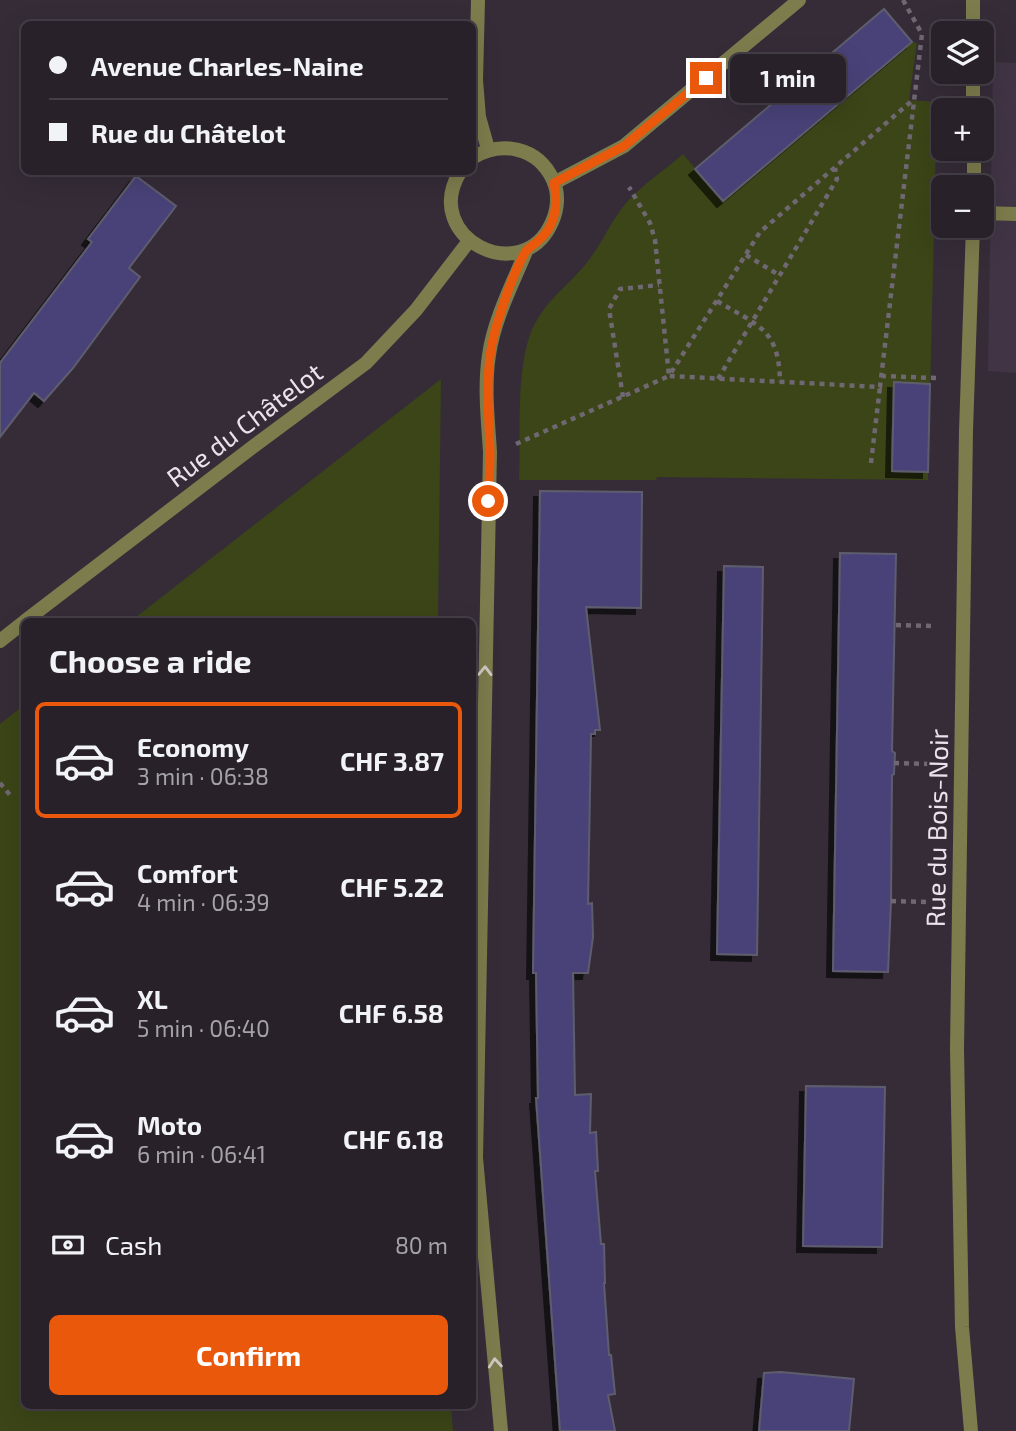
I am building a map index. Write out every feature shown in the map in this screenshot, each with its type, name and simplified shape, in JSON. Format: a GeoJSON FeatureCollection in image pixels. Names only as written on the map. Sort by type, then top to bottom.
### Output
{"type":"FeatureCollection","features":[{"type":"Feature","properties":{"kind":"street"},"geometry":{"type":"LineString","coordinates":[[478,0],[476,80],[479,117],[488,149]]}},
{"type":"Feature","properties":{"kind":"street"},"geometry":{"type":"LineString","coordinates":[[554,183],[624,146],[799,0]]}},
{"type":"Feature","properties":{"kind":"street"},"geometry":{"type":"LineString","coordinates":[[973,0],[973,21]]}},
{"type":"Feature","properties":{"kind":"street"},"geometry":{"type":"LineString","coordinates":[[459,175],[452,190],[452,214],[469,241],[482,249],[513,253],[527,249],[540,240],[550,228],[556,214],[554,183],[547,169],[535,157],[504,147],[488,149],[476,156]]}},
{"type":"Feature","properties":{"kind":"street"},"geometry":{"type":"LineString","coordinates":[[994,214],[1016,214]]}},
{"type":"Feature","properties":{"kind":"street","name":"Rue du Bois-Noir"},"geometry":{"type":"LineString","coordinates":[[971,1431],[962,1327],[957,1049],[966,431],[973,238]]}},
{"type":"Feature","properties":{"kind":"street","name":"Rue du Châtelot"},"geometry":{"type":"LineString","coordinates":[[30,618],[366,363],[416,310],[469,241]]}},
{"type":"Feature","properties":{"kind":"street"},"geometry":{"type":"LineString","coordinates":[[501,1431],[477,1158],[490,452],[486,385],[489,354],[497,321],[527,249]]}},
{"type":"Feature","properties":{"kind":"street","name":"Rue du Châtelot"},"geometry":{"type":"LineString","coordinates":[[0,640],[21,625]]}},
{"type":"Feature","properties":{"kind":"path"},"geometry":{"type":"LineString","coordinates":[[871,463],[922,34],[903,0]]}},
{"type":"Feature","properties":{"kind":"path"},"geometry":{"type":"LineString","coordinates":[[669,376],[760,232],[914,99]]}},
{"type":"Feature","properties":{"kind":"path"},"geometry":{"type":"LineString","coordinates":[[718,379],[837,179],[835,167]]}},
{"type":"Feature","properties":{"kind":"path"},"geometry":{"type":"LineString","coordinates":[[629,187],[650,223],[655,240],[669,376]]}},
{"type":"Feature","properties":{"kind":"path"},"geometry":{"type":"LineString","coordinates":[[746,255],[779,275]]}},
{"type":"Feature","properties":{"kind":"path"},"geometry":{"type":"LineString","coordinates":[[622,397],[609,309],[620,289],[659,285]]}},
{"type":"Feature","properties":{"kind":"path"},"geometry":{"type":"LineString","coordinates":[[717,301],[765,329],[777,350],[780,382]]}},
{"type":"Feature","properties":{"kind":"path"},"geometry":{"type":"LineString","coordinates":[[490,452],[511,446],[669,376],[880,387]]}},
{"type":"Feature","properties":{"kind":"path"},"geometry":{"type":"LineString","coordinates":[[881,376],[936,378]]}},
{"type":"Feature","properties":{"kind":"path"},"geometry":{"type":"LineString","coordinates":[[896,625],[933,626]]}},
{"type":"Feature","properties":{"kind":"path"},"geometry":{"type":"LineString","coordinates":[[894,763],[931,764]]}},
{"type":"Feature","properties":{"kind":"path"},"geometry":{"type":"LineString","coordinates":[[0,783],[10,795]]}},
{"type":"Feature","properties":{"kind":"path"},"geometry":{"type":"LineString","coordinates":[[891,901],[929,902]]}},
{"type":"Feature","properties":{"kind":"shaded area"},"geometry":{"type":"Polygon","coordinates":[[[994,62],[1016,63],[1016,373],[988,371],[990,238],[994,238],[994,175],[991,175],[991,161],[994,161],[994,62]]]}},
{"type":"Feature","properties":{"kind":"green space"},"geometry":{"type":"Polygon","coordinates":[[[912,42],[917,43],[909,100],[931,102],[931,161],[936,161],[935,175],[931,175],[931,238],[934,238],[928,480],[657,477],[656,480],[519,480],[524,357],[533,329],[545,308],[591,258],[626,203],[683,154],[723,201],[912,42]]]}},
{"type":"Feature","properties":{"kind":"green space"},"geometry":{"type":"Polygon","coordinates":[[[441,379],[438,618],[135,618],[441,379]]]}},
{"type":"Feature","properties":{"kind":"green space"},"geometry":{"type":"Polygon","coordinates":[[[21,707],[21,1409],[451,1409],[453,1431],[0,1431],[0,724],[21,707]]]}},
{"type":"Feature","properties":{"kind":"building"},"geometry":{"type":"Polygon","coordinates":[[[884,9],[912,42],[723,201],[695,169],[884,9]]]}},
{"type":"Feature","properties":{"kind":"building"},"geometry":{"type":"Polygon","coordinates":[[[136,176],[176,206],[129,268],[140,277],[73,368],[44,401],[34,393],[0,437],[0,363],[92,242],[88,239],[136,176]]]}},
{"type":"Feature","properties":{"kind":"building"},"geometry":{"type":"Polygon","coordinates":[[[894,382],[930,384],[928,472],[892,471],[894,382]]]}},
{"type":"Feature","properties":{"kind":"building"},"geometry":{"type":"Polygon","coordinates":[[[540,491],[642,492],[641,608],[586,607],[600,730],[591,734],[588,904],[592,903],[593,937],[588,973],[573,973],[575,1095],[591,1094],[590,1133],[596,1132],[598,1171],[595,1171],[601,1244],[604,1244],[609,1355],[615,1394],[608,1395],[615,1431],[560,1431],[536,1098],[536,973],[533,973],[540,491]]]}},
{"type":"Feature","properties":{"kind":"building"},"geometry":{"type":"Polygon","coordinates":[[[840,553],[896,554],[892,751],[895,753],[892,775],[888,972],[833,971],[840,553]]]}},
{"type":"Feature","properties":{"kind":"building"},"geometry":{"type":"Polygon","coordinates":[[[724,566],[763,567],[757,955],[717,954],[724,566]]]}},
{"type":"Feature","properties":{"kind":"building"},"geometry":{"type":"Polygon","coordinates":[[[806,1086],[885,1087],[882,1247],[803,1246],[806,1086]]]}},
{"type":"Feature","properties":{"kind":"building"},"geometry":{"type":"Polygon","coordinates":[[[781,1372],[854,1379],[849,1431],[759,1431],[764,1373],[781,1372]]]}},
{"type":"Feature","properties":{"kind":"route"},"geometry":{"type":"LineString","coordinates":[[488,501],[490,452],[486,385],[489,354],[497,321],[527,249],[540,240],[550,228],[556,214],[554,183],[624,146],[706,78]]}}]}
